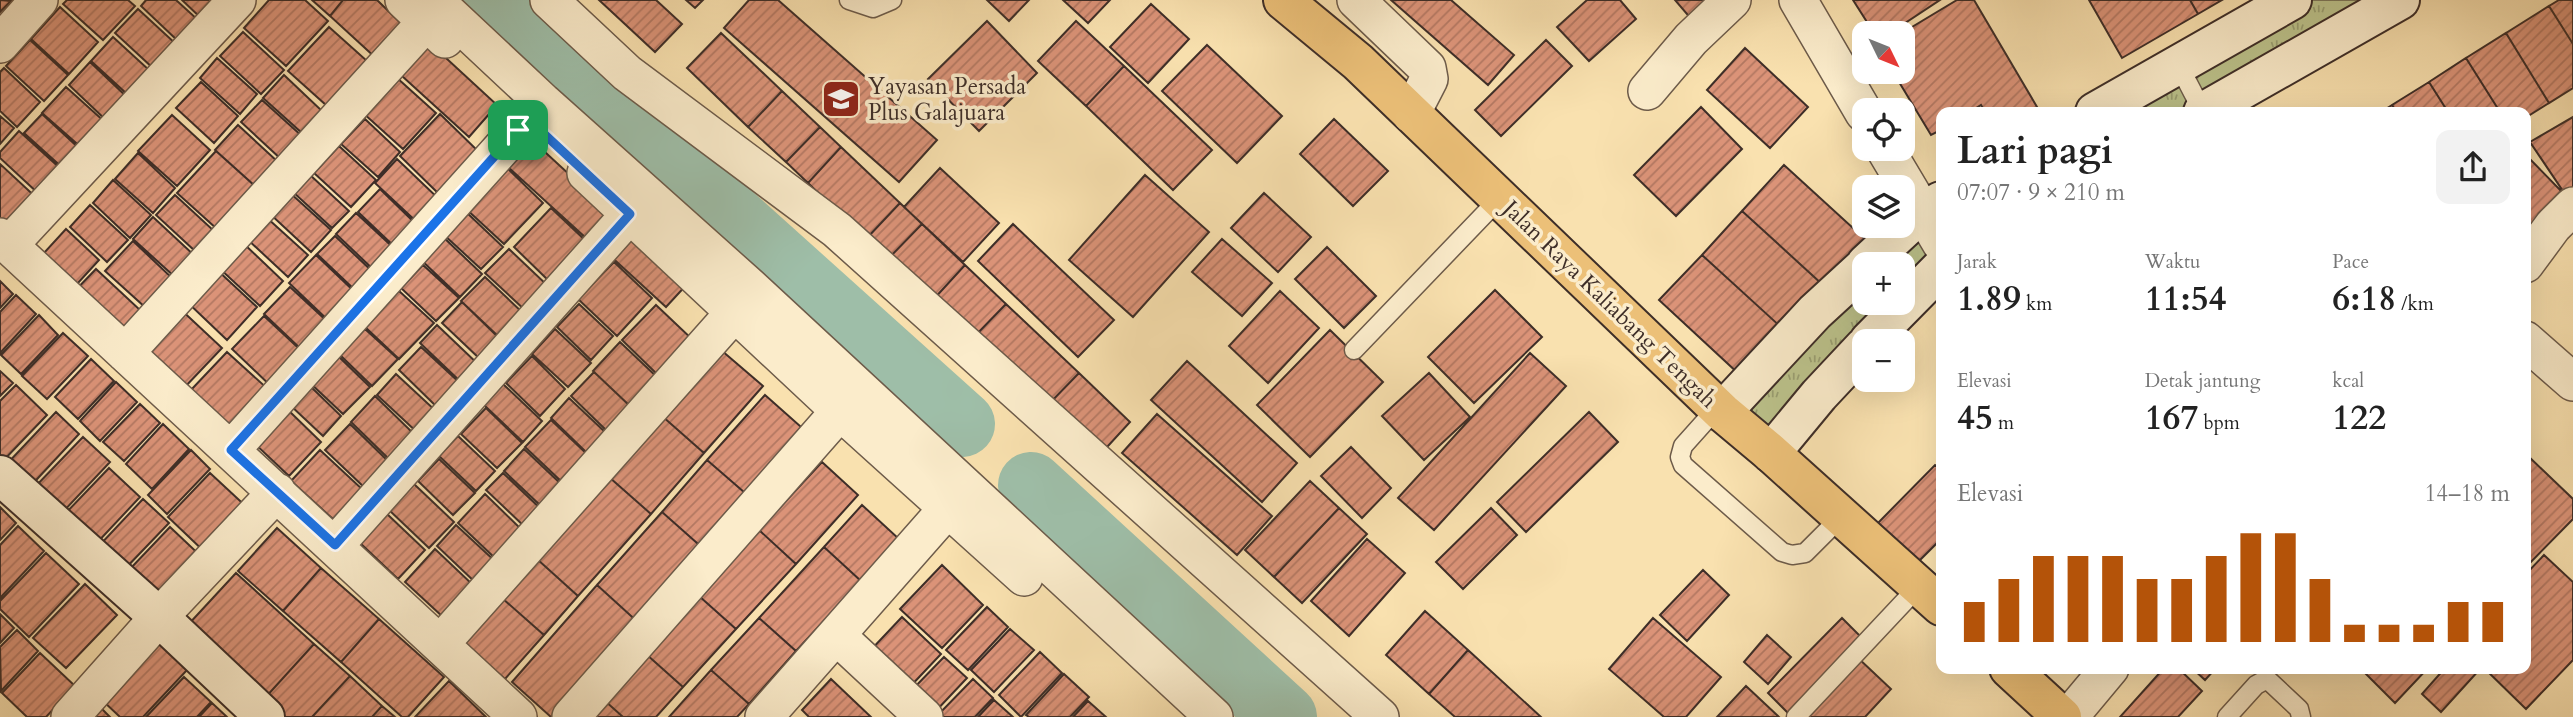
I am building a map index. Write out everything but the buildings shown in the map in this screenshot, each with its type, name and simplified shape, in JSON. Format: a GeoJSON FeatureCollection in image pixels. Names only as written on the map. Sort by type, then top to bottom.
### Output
{"type":"FeatureCollection","features":[{"type":"Feature","properties":{"kind":"main road","name":"Jalan Raya Kaliabang Tengah"},"geometry":{"type":"LineString","coordinates":[[1283,0],[1358,62],[1720,410],[1930,596]]}},
{"type":"Feature","properties":{"kind":"main road"},"geometry":{"type":"LineString","coordinates":[[2015,674],[2062,717]]}},
{"type":"Feature","properties":{"kind":"street"},"geometry":{"type":"LineString","coordinates":[[0,44],[39,0]]}},
{"type":"Feature","properties":{"kind":"street"},"geometry":{"type":"LineString","coordinates":[[237,0],[4,241],[518,717]]}},
{"type":"Feature","properties":{"kind":"street"},"geometry":{"type":"LineString","coordinates":[[549,0],[627,73],[837,230],[1380,717]]}},
{"type":"Feature","properties":{"kind":"street"},"geometry":{"type":"LineString","coordinates":[[1356,0],[1427,68],[1429,79],[1411,114]]}},
{"type":"Feature","properties":{"kind":"street"},"geometry":{"type":"LineString","coordinates":[[1647,91],[1691,39],[1732,0]]}},
{"type":"Feature","properties":{"kind":"street"},"geometry":{"type":"LineString","coordinates":[[1798,0],[1855,98]]}},
{"type":"Feature","properties":{"kind":"street"},"geometry":{"type":"LineString","coordinates":[[2104,107],[2292,0]]}},
{"type":"Feature","properties":{"kind":"street"},"geometry":{"type":"LineString","coordinates":[[2212,107],[2400,0]]}},
{"type":"Feature","properties":{"kind":"street"},"geometry":{"type":"LineString","coordinates":[[125,353],[422,7]]}},
{"type":"Feature","properties":{"kind":"street"},"geometry":{"type":"LineString","coordinates":[[422,7],[528,119],[840,411],[1178,717]]}},
{"type":"Feature","properties":{"kind":"street"},"geometry":{"type":"LineString","coordinates":[[422,7],[750,287],[1214,717]]}},
{"type":"Feature","properties":{"kind":"street"},"geometry":{"type":"LineString","coordinates":[[231,450],[528,119]]}},
{"type":"Feature","properties":{"kind":"street"},"geometry":{"type":"LineString","coordinates":[[1884,252],[1934,219],[1893,161]]}},
{"type":"Feature","properties":{"kind":"street"},"geometry":{"type":"LineString","coordinates":[[2531,256],[2553,226],[2573,206]]}},
{"type":"Feature","properties":{"kind":"street"},"geometry":{"type":"LineString","coordinates":[[335,545],[630,214]]}},
{"type":"Feature","properties":{"kind":"street"},"geometry":{"type":"LineString","coordinates":[[1881,329],[1936,273]]}},
{"type":"Feature","properties":{"kind":"street"},"geometry":{"type":"LineString","coordinates":[[1720,410],[1852,277]]}},
{"type":"Feature","properties":{"kind":"street"},"geometry":{"type":"LineString","coordinates":[[441,643],[735,310]]}},
{"type":"Feature","properties":{"kind":"street"},"geometry":{"type":"LineString","coordinates":[[2531,345],[2573,382]]}},
{"type":"Feature","properties":{"kind":"street"},"geometry":{"type":"LineString","coordinates":[[1771,453],[1852,360]]}},
{"type":"Feature","properties":{"kind":"street"},"geometry":{"type":"LineString","coordinates":[[571,717],[840,411]]}},
{"type":"Feature","properties":{"kind":"street"},"geometry":{"type":"LineString","coordinates":[[0,475],[159,617],[265,717]]}},
{"type":"Feature","properties":{"kind":"street"},"geometry":{"type":"LineString","coordinates":[[70,717],[159,617],[277,492]]}},
{"type":"Feature","properties":{"kind":"street"},"geometry":{"type":"LineString","coordinates":[[764,717],[948,508]]}},
{"type":"Feature","properties":{"kind":"street"},"geometry":{"type":"LineString","coordinates":[[837,636],[924,717]]}},
{"type":"Feature","properties":{"kind":"street"},"geometry":{"type":"LineString","coordinates":[[2069,717],[2104,674]]}},
{"type":"Feature","properties":{"kind":"lane"},"geometry":{"type":"LineString","coordinates":[[849,0],[873,8],[892,0]]}},
{"type":"Feature","properties":{"kind":"lane"},"geometry":{"type":"LineString","coordinates":[[2178,64],[2200,107]]}},
{"type":"Feature","properties":{"kind":"lane"},"geometry":{"type":"LineString","coordinates":[[1353,350],[1500,198]]}},
{"type":"Feature","properties":{"kind":"lane"},"geometry":{"type":"LineString","coordinates":[[1720,410],[1683,446],[1679,457],[1683,465],[1782,552],[1792,555],[1805,553],[1842,516]]}},
{"type":"Feature","properties":{"kind":"lane"},"geometry":{"type":"LineString","coordinates":[[1796,717],[1930,596]]}},
{"type":"Feature","properties":{"kind":"lane"},"geometry":{"type":"LineString","coordinates":[[2227,717],[2256,685],[2267,679],[2299,709],[2301,717]]}},
{"type":"Feature","properties":{"kind":"green space"},"geometry":{"type":"Polygon","coordinates":[[[2292,0],[2400,0],[2212,107],[2104,107],[2292,0]]]}},
{"type":"Feature","properties":{"kind":"green space"},"geometry":{"type":"Polygon","coordinates":[[[1922,212],[1936,254],[1936,274],[1915,297],[1915,252],[1882,252],[1896,238],[1915,238],[1915,219],[1922,212]]]}},
{"type":"Feature","properties":{"kind":"green space"},"geometry":{"type":"Polygon","coordinates":[[[1852,282],[1852,315],[1898,315],[1886,329],[1852,329],[1852,365],[1771,453],[1722,412],[1852,282]]]}},
{"type":"Feature","properties":{"kind":"waterway"},"geometry":{"type":"LineString","coordinates":[[490,0],[962,424]]}},
{"type":"Feature","properties":{"kind":"waterway"},"geometry":{"type":"LineString","coordinates":[[1031,485],[1284,717]]}},
{"type":"Feature","properties":{"kind":"place","name":"Yayasan Persada Plus Galajuara"},"geometry":{"type":"Point","coordinates":[841,99]}},
{"type":"Feature","properties":{"kind":"route"},"geometry":{"type":"LineString","coordinates":[[528,119],[630,214],[335,545],[231,450],[518,130],[528,119]]}}]}
